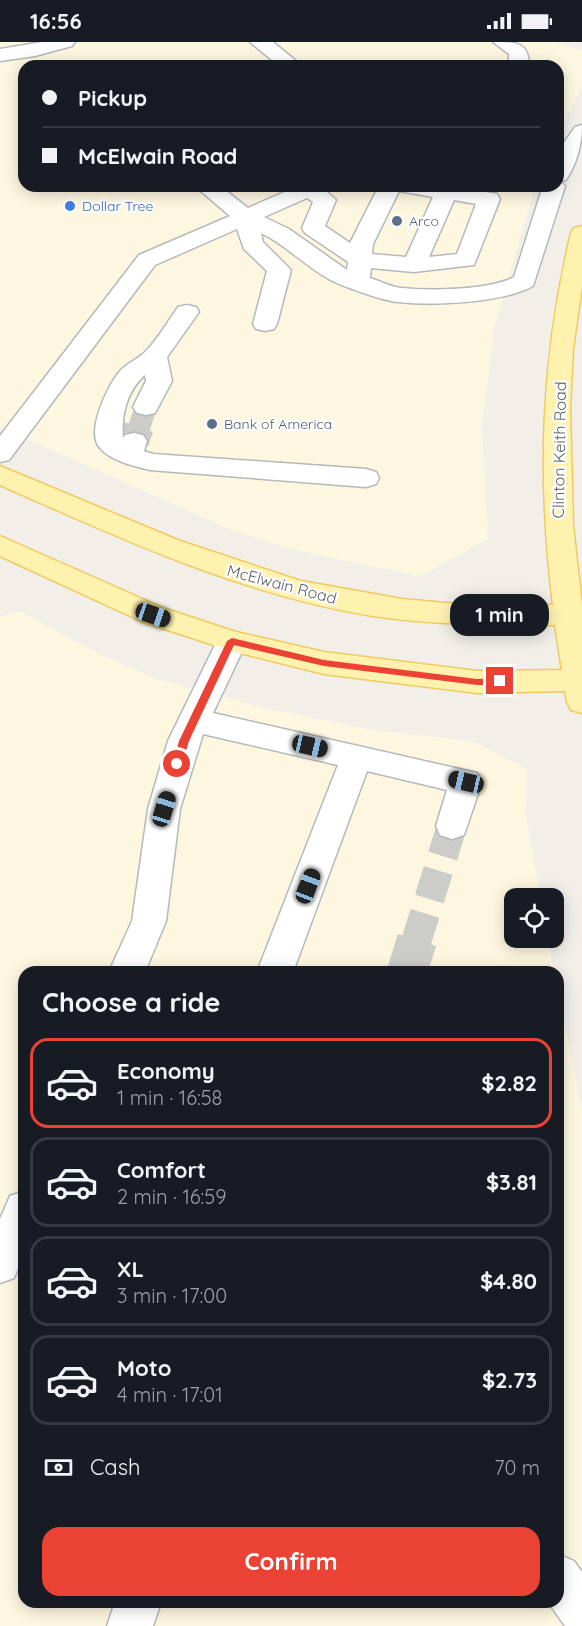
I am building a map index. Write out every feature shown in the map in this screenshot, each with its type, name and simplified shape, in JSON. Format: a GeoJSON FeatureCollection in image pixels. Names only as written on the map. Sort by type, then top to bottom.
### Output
{"type":"FeatureCollection","features":[{"type":"Feature","properties":{"kind":"main road","name":"Clinton Keith Road"},"geometry":{"type":"LineString","coordinates":[[581,688],[575,618],[558,524],[556,437],[561,350],[572,276],[582,233]]}},
{"type":"Feature","properties":{"kind":"main road","name":"McElwain Road"},"geometry":{"type":"LineString","coordinates":[[0,475],[202,561],[262,580],[346,601],[408,610],[469,615],[575,618]]}},
{"type":"Feature","properties":{"kind":"main road"},"geometry":{"type":"LineString","coordinates":[[0,545],[153,615],[232,641],[324,663],[477,682],[581,688]]}},
{"type":"Feature","properties":{"kind":"lane"},"geometry":{"type":"LineString","coordinates":[[0,56],[30,46],[65,42]]}},
{"type":"Feature","properties":{"kind":"lane"},"geometry":{"type":"LineString","coordinates":[[260,42],[284,60]]}},
{"type":"Feature","properties":{"kind":"lane"},"geometry":{"type":"LineString","coordinates":[[502,42],[519,52],[519,60]]}},
{"type":"Feature","properties":{"kind":"lane"},"geometry":{"type":"LineString","coordinates":[[30,46],[48,60]]}},
{"type":"Feature","properties":{"kind":"lane"},"geometry":{"type":"LineString","coordinates":[[0,71],[30,46]]}},
{"type":"Feature","properties":{"kind":"lane"},"geometry":{"type":"LineString","coordinates":[[564,159],[582,131]]}},
{"type":"Feature","properties":{"kind":"lane"},"geometry":{"type":"LineString","coordinates":[[214,192],[245,217],[281,234],[338,275],[466,260],[489,199],[447,192],[414,265]]}},
{"type":"Feature","properties":{"kind":"lane"},"geometry":{"type":"LineString","coordinates":[[0,454],[147,260],[304,192]]}},
{"type":"Feature","properties":{"kind":"lane"},"geometry":{"type":"LineString","coordinates":[[317,192],[325,200],[314,228],[359,271],[398,295],[468,295],[514,287],[525,281],[552,192]]}},
{"type":"Feature","properties":{"kind":"lane"},"geometry":{"type":"LineString","coordinates":[[359,271],[361,244],[387,192]]}},
{"type":"Feature","properties":{"kind":"lane"},"geometry":{"type":"LineString","coordinates":[[245,217],[252,244],[279,270],[265,324]]}},
{"type":"Feature","properties":{"kind":"lane"},"geometry":{"type":"LineString","coordinates":[[187,312],[154,357],[129,376],[117,395],[108,434],[110,444],[132,448],[150,462],[366,478]]}},
{"type":"Feature","properties":{"kind":"lane"},"geometry":{"type":"LineString","coordinates":[[146,407],[159,381],[154,357]]}},
{"type":"Feature","properties":{"kind":"lane"},"geometry":{"type":"LineString","coordinates":[[130,966],[149,921],[164,809],[184,741],[232,641]]}},
{"type":"Feature","properties":{"kind":"lane"},"geometry":{"type":"LineString","coordinates":[[194,720],[466,782],[452,826]]}},
{"type":"Feature","properties":{"kind":"lane"},"geometry":{"type":"LineString","coordinates":[[277,966],[357,757]]}},
{"type":"Feature","properties":{"kind":"lane"},"geometry":{"type":"LineString","coordinates":[[0,1264],[18,1223]]}},
{"type":"Feature","properties":{"kind":"lane"},"geometry":{"type":"LineString","coordinates":[[564,1586],[582,1611]]}},
{"type":"Feature","properties":{"kind":"lane"},"geometry":{"type":"LineString","coordinates":[[130,1626],[136,1608]]}},
{"type":"Feature","properties":{"kind":"shaded area"},"geometry":{"type":"Polygon","coordinates":[[[0,42],[553,42],[582,50],[582,87],[564,121],[564,60],[18,60],[18,192],[533,192],[494,330],[482,425],[488,539],[421,576],[298,551],[229,529],[0,427],[0,42]]]}},
{"type":"Feature","properties":{"kind":"shaded area"},"geometry":{"type":"Polygon","coordinates":[[[20,611],[103,656],[160,680],[265,708],[367,729],[475,742],[527,769],[526,816],[539,888],[504,888],[504,948],[550,948],[553,966],[18,966],[18,1608],[564,1608],[564,1021],[582,1110],[582,1626],[0,1626],[0,617],[20,611]]]}},
{"type":"Feature","properties":{"kind":"tunnel"},"geometry":{"type":"LineString","coordinates":[[139,428],[146,407]]}},
{"type":"Feature","properties":{"kind":"tunnel"},"geometry":{"type":"LineString","coordinates":[[134,441],[139,427]]}},
{"type":"Feature","properties":{"kind":"tunnel"},"geometry":{"type":"LineString","coordinates":[[416,942],[452,826]]}},
{"type":"Feature","properties":{"kind":"tunnel"},"geometry":{"type":"LineString","coordinates":[[409,966],[417,940]]}},
{"type":"Feature","properties":{"kind":"place","name":"Dollar Tree"},"geometry":{"type":"Point","coordinates":[70,206]}},
{"type":"Feature","properties":{"kind":"place","name":"Arco"},"geometry":{"type":"Point","coordinates":[397,221]}},
{"type":"Feature","properties":{"kind":"place","name":"Bank of America"},"geometry":{"type":"Point","coordinates":[212,424]}},
{"type":"Feature","properties":{"kind":"route"},"geometry":{"type":"LineString","coordinates":[[177,764],[184,741],[232,641],[324,663],[477,682],[500,681]]}}]}
